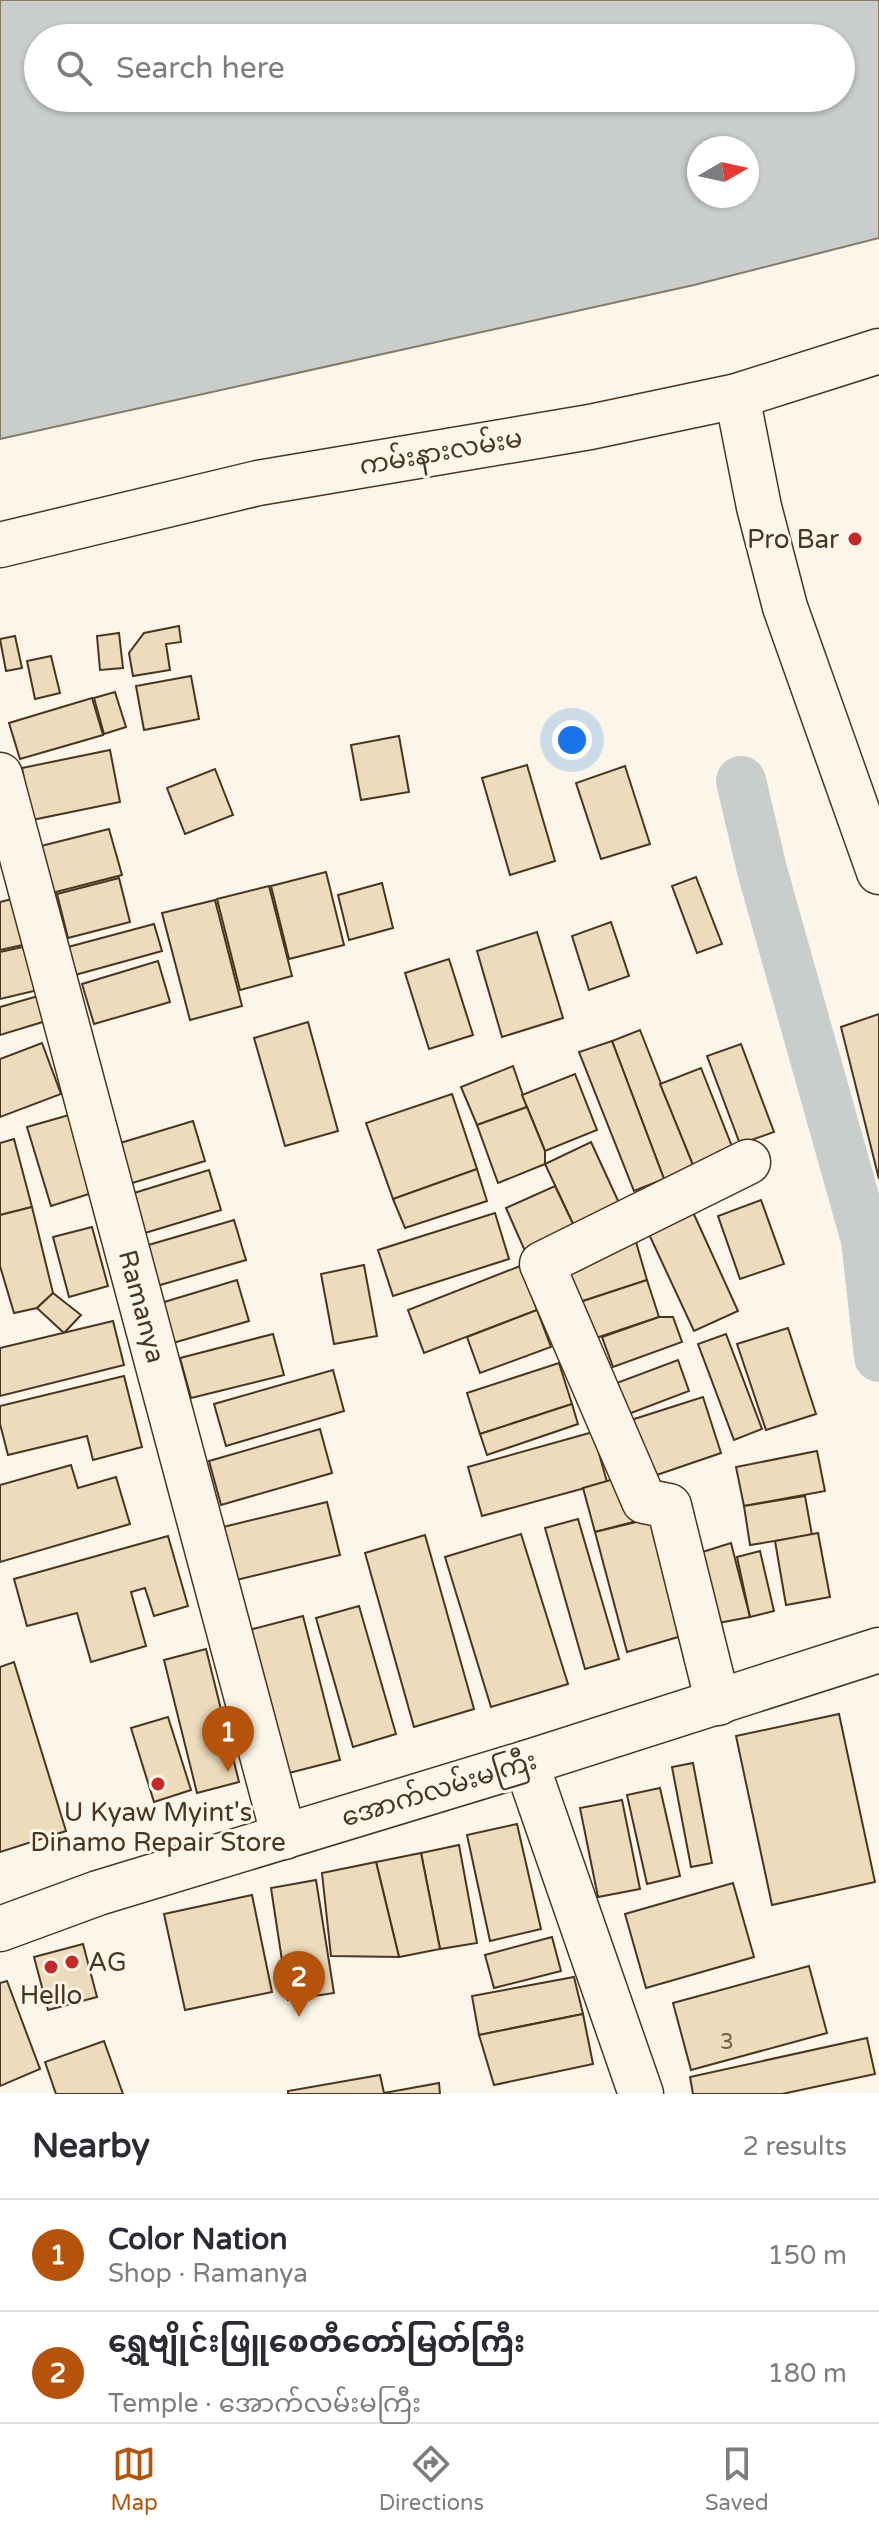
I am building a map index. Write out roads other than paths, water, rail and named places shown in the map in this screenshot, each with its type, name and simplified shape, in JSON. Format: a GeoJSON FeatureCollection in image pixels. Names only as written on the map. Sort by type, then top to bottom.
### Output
{"type":"FeatureCollection","features":[{"type":"Feature","properties":{"kind":"street","name":"ကမ်းနားလမ်းမ"},"geometry":{"type":"LineString","coordinates":[[0,545],[258,483],[590,427],[737,396],[879,351]]}},
{"type":"Feature","properties":{"kind":"street"},"geometry":{"type":"LineString","coordinates":[[737,396],[759,507],[785,607],[879,872]]}},
{"type":"Feature","properties":{"kind":"street","name":"Ramanya"},"geometry":{"type":"LineString","coordinates":[[0,775],[284,1837]]}},
{"type":"Feature","properties":{"kind":"street"},"geometry":{"type":"LineString","coordinates":[[718,1703],[669,1506],[644,1501],[542,1264],[748,1162]]}},
{"type":"Feature","properties":{"kind":"street","name":"အောက်လမ်းမကြီး"},"geometry":{"type":"LineString","coordinates":[[0,1929],[98,1893],[526,1763],[879,1650]]}},
{"type":"Feature","properties":{"kind":"street"},"geometry":{"type":"LineString","coordinates":[[526,1763],[641,2094]]}},
{"type":"Feature","properties":{"kind":"waterway"},"geometry":{"type":"LineString","coordinates":[[741,781],[762,870],[866,1240],[879,1357]]}},
{"type":"Feature","properties":{"kind":"place","name":"Pro Bar"},"geometry":{"type":"Point","coordinates":[855,539]}},
{"type":"Feature","properties":{"kind":"place","name":"Color Nation"},"geometry":{"type":"Point","coordinates":[228,1772]}},
{"type":"Feature","properties":{"kind":"place","name":"U Kyaw Myint's Dinamo Repair Store"},"geometry":{"type":"Point","coordinates":[158,1784]}},
{"type":"Feature","properties":{"kind":"place","name":"AG"},"geometry":{"type":"Point","coordinates":[72,1962]}},
{"type":"Feature","properties":{"kind":"place","name":"Hello"},"geometry":{"type":"Point","coordinates":[51,1967]}},
{"type":"Feature","properties":{"kind":"place","name":"ရွှေဗျိုင်းဖြူစေတီတော်မြတ်ကြီး"},"geometry":{"type":"Point","coordinates":[299,2017]}}]}
